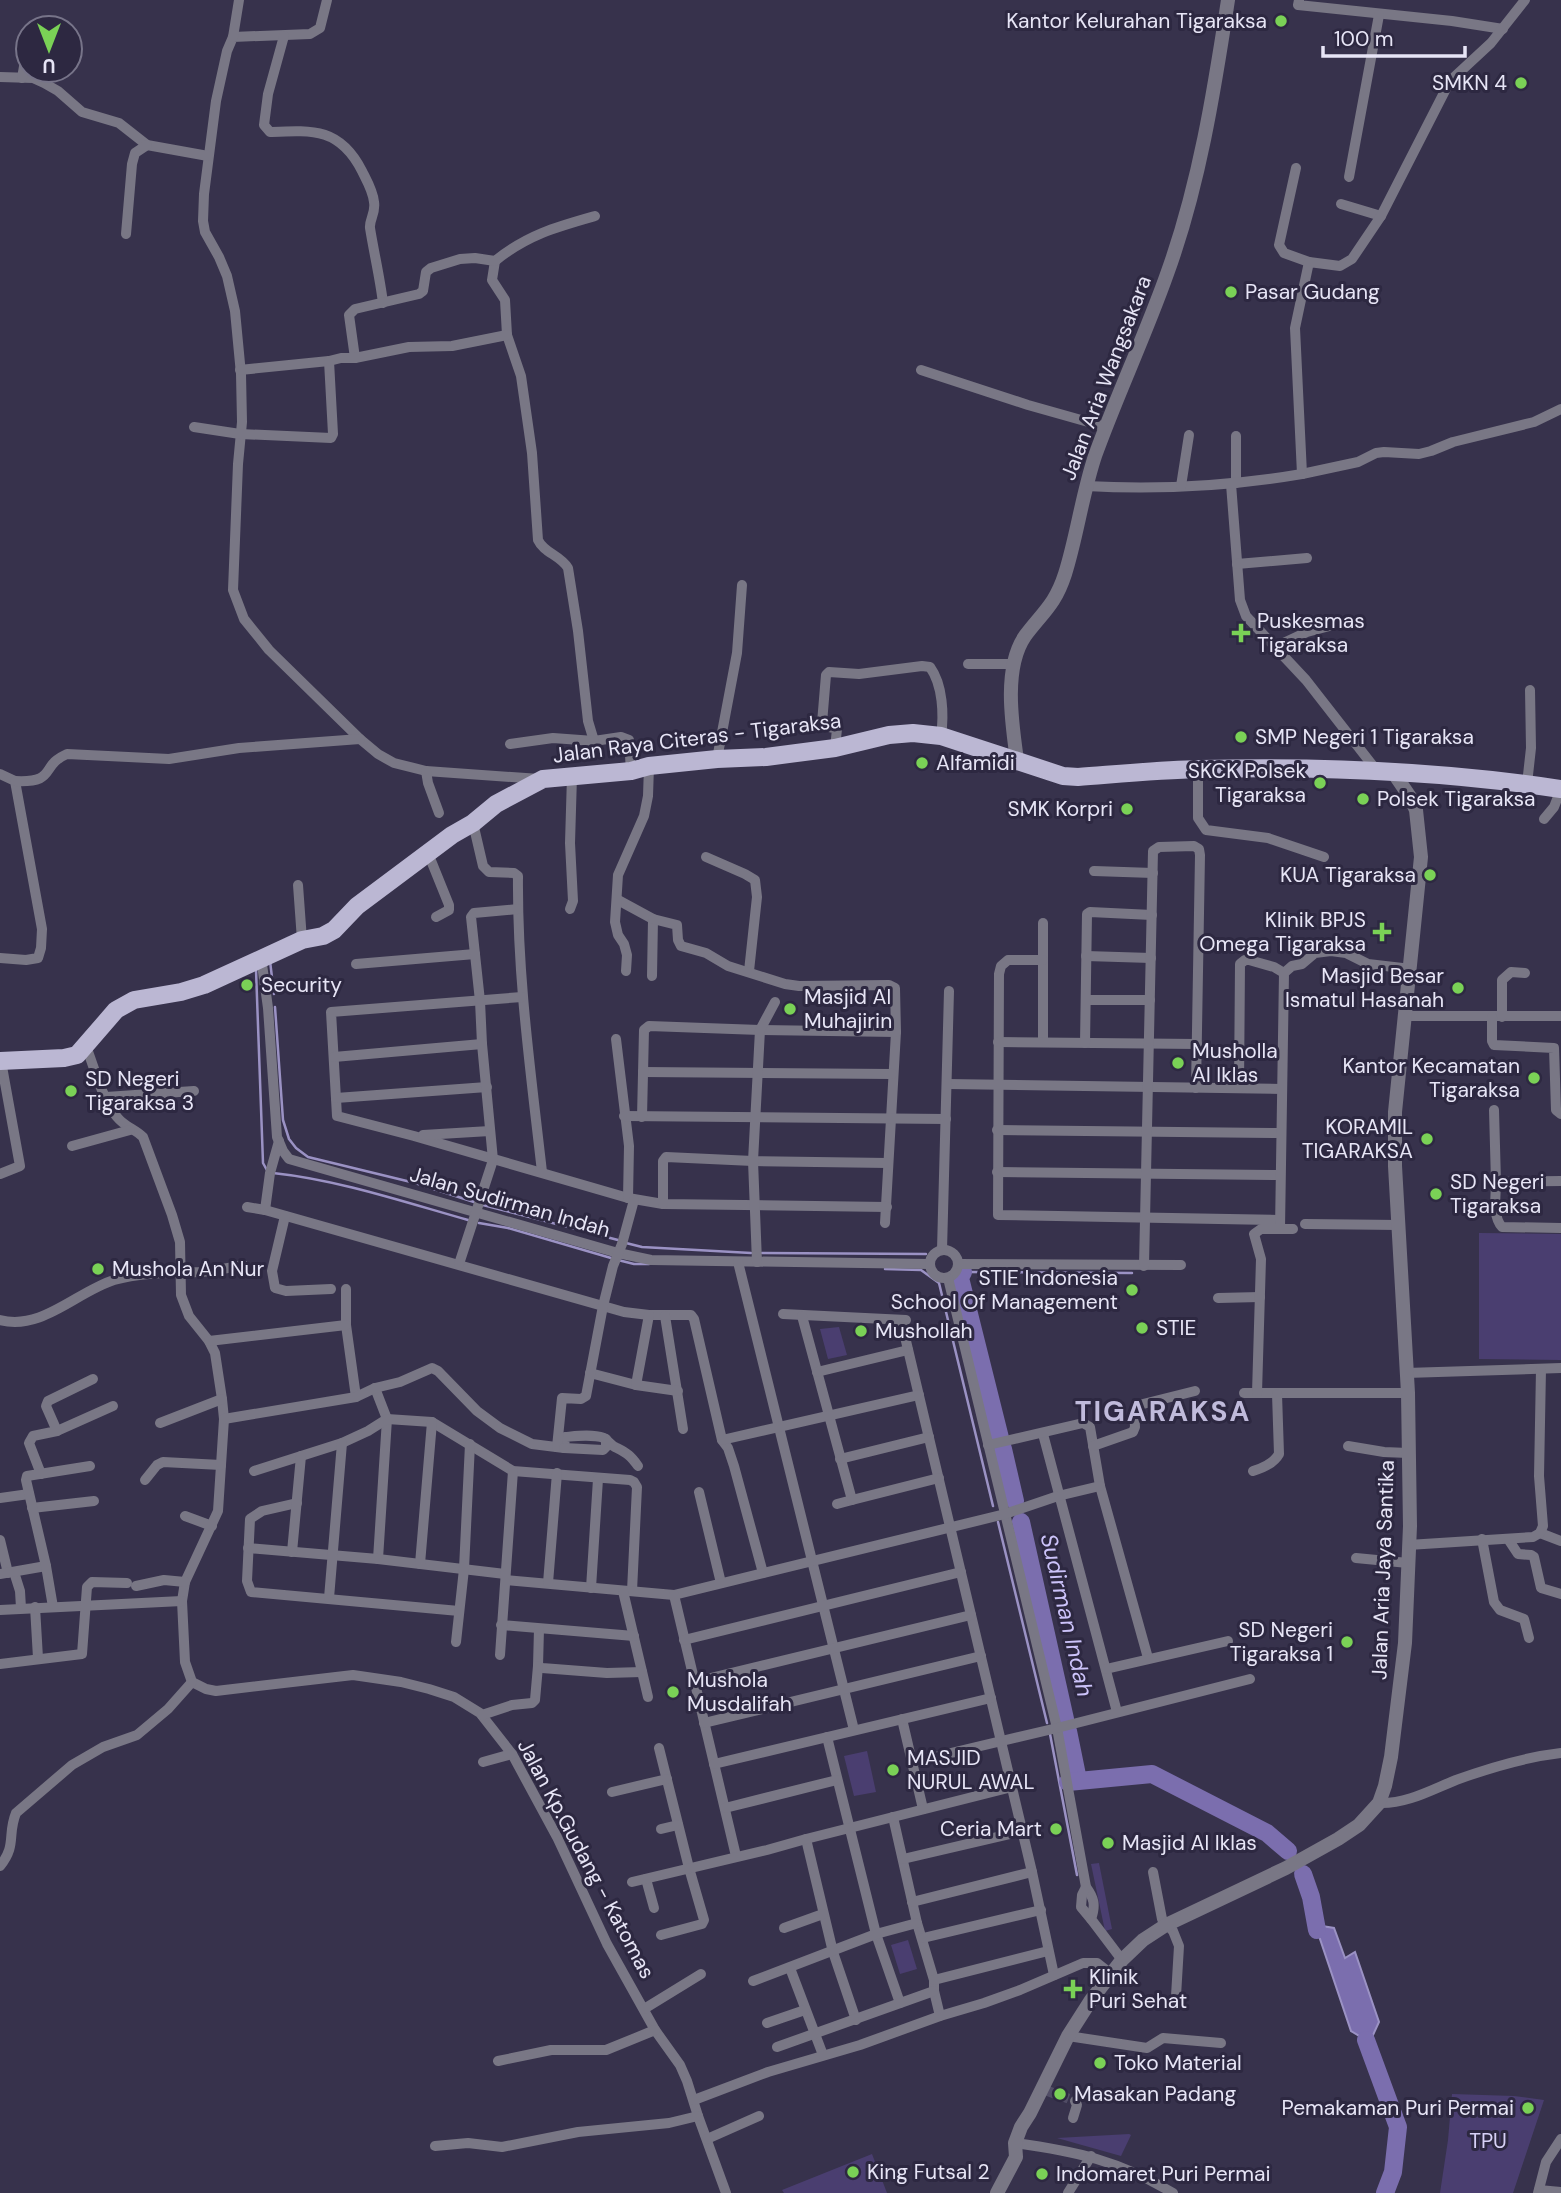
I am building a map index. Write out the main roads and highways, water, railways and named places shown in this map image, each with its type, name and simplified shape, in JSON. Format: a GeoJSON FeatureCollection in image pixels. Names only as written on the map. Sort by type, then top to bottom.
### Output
{"type":"FeatureCollection","features":[{"type":"Feature","properties":{"kind":"main road","name":"Jalan Raya Citeras - Tigaraksa"},"geometry":{"type":"LineString","coordinates":[[1,1061],[77,1055],[116,1010],[134,1000],[204,985],[302,940],[323,936],[334,930],[357,906],[452,835],[473,823],[496,804],[544,779],[717,759],[766,757],[835,748],[889,735],[913,733],[941,736],[1053,774],[1078,777],[1198,769],[1283,768],[1385,772],[1561,789]]}},
{"type":"Feature","properties":{"kind":"waterway"},"geometry":{"type":"LineString","coordinates":[[270,961],[274,994]]}},
{"type":"Feature","properties":{"kind":"waterway"},"geometry":{"type":"LineString","coordinates":[[256,970],[263,1163],[268,1172]]}},
{"type":"Feature","properties":{"kind":"waterway"},"geometry":{"type":"LineString","coordinates":[[275,1007],[283,1120],[289,1139],[296,1148],[308,1157],[415,1183],[474,1202]]}},
{"type":"Feature","properties":{"kind":"waterway"},"geometry":{"type":"LineString","coordinates":[[273,1173],[347,1186],[468,1220]]}},
{"type":"Feature","properties":{"kind":"waterway"},"geometry":{"type":"LineString","coordinates":[[483,1205],[618,1240]]}},
{"type":"Feature","properties":{"kind":"waterway"},"geometry":{"type":"LineString","coordinates":[[479,1223],[508,1228],[611,1258]]}},
{"type":"Feature","properties":{"kind":"waterway"},"geometry":{"type":"LineString","coordinates":[[626,1243],[642,1247],[751,1253]]}},
{"type":"Feature","properties":{"kind":"waterway"},"geometry":{"type":"LineString","coordinates":[[762,1253],[926,1254]]}},
{"type":"Feature","properties":{"kind":"waterway"},"geometry":{"type":"LineString","coordinates":[[618,1260],[649,1264]]}},
{"type":"Feature","properties":{"kind":"waterway"},"geometry":{"type":"LineString","coordinates":[[885,1269],[921,1270],[939,1283],[993,1506]]}},
{"type":"Feature","properties":{"kind":"waterway"},"geometry":{"type":"LineString","coordinates":[[963,1272],[1132,1273]]}},
{"type":"Feature","properties":{"kind":"waterway","name":"Sudirman Indah"},"geometry":{"type":"LineString","coordinates":[[963,1272],[960,1278],[1000,1438]]}},
{"type":"Feature","properties":{"kind":"waterway","name":"Sudirman Indah"},"geometry":{"type":"LineString","coordinates":[[1003,1449],[1015,1501]]}},
{"type":"Feature","properties":{"kind":"waterway"},"geometry":{"type":"LineString","coordinates":[[998,1522],[1047,1723]]}},
{"type":"Feature","properties":{"kind":"waterway","name":"Sudirman Indah"},"geometry":{"type":"LineString","coordinates":[[1021,1522],[1065,1719]]}},
{"type":"Feature","properties":{"kind":"waterway","name":"Sudirman Indah"},"geometry":{"type":"LineString","coordinates":[[1068,1731],[1078,1780]]}},
{"type":"Feature","properties":{"kind":"waterway"},"geometry":{"type":"LineString","coordinates":[[1050,1734],[1077,1875]]}},
{"type":"Feature","properties":{"kind":"waterway","name":"Sudirman Indah"},"geometry":{"type":"LineString","coordinates":[[1068,1782],[1152,1774],[1267,1833],[1288,1851]]}},
{"type":"Feature","properties":{"kind":"waterway","name":"Sudirman Indah"},"geometry":{"type":"LineString","coordinates":[[1303,1874],[1311,1897],[1317,1930]]}},
{"type":"Feature","properties":{"kind":"waterway"},"geometry":{"type":"LineString","coordinates":[[1366,2040],[1398,2127],[1393,2172],[1385,2193]]}},
{"type":"Feature","properties":{"kind":"tunnel"},"geometry":{"type":"LineString","coordinates":[[1045,2090],[1075,2101]]}},
{"type":"Feature","properties":{"kind":"place","name":"Kantor Kelurahan Tigaraksa"},"geometry":{"type":"Point","coordinates":[1281,21]}},
{"type":"Feature","properties":{"kind":"place","name":"SMKN 4"},"geometry":{"type":"Point","coordinates":[1521,83]}},
{"type":"Feature","properties":{"kind":"place","name":"Pasar Gudang"},"geometry":{"type":"Point","coordinates":[1231,292]}},
{"type":"Feature","properties":{"kind":"place","name":"Puskesmas Tigaraksa"},"geometry":{"type":"Point","coordinates":[1241,633]}},
{"type":"Feature","properties":{"kind":"place","name":"SMP Negeri 1 Tigaraksa"},"geometry":{"type":"Point","coordinates":[1241,737]}},
{"type":"Feature","properties":{"kind":"place","name":"Alfamidi"},"geometry":{"type":"Point","coordinates":[922,763]}},
{"type":"Feature","properties":{"kind":"place","name":"SKCK Polsek Tigaraksa"},"geometry":{"type":"Point","coordinates":[1320,783]}},
{"type":"Feature","properties":{"kind":"place","name":"Polsek Tigaraksa"},"geometry":{"type":"Point","coordinates":[1363,799]}},
{"type":"Feature","properties":{"kind":"place","name":"SMK Korpri"},"geometry":{"type":"Point","coordinates":[1127,809]}},
{"type":"Feature","properties":{"kind":"place","name":"KUA Tigaraksa"},"geometry":{"type":"Point","coordinates":[1430,875]}},
{"type":"Feature","properties":{"kind":"place","name":"Klinik BPJS Omega Tigaraksa"},"geometry":{"type":"Point","coordinates":[1382,932]}},
{"type":"Feature","properties":{"kind":"place","name":"Security"},"geometry":{"type":"Point","coordinates":[247,985]}},
{"type":"Feature","properties":{"kind":"place","name":"Masjid Besar Ismatul Hasanah"},"geometry":{"type":"Point","coordinates":[1458,988]}},
{"type":"Feature","properties":{"kind":"place","name":"Masjid Al Muhajirin"},"geometry":{"type":"Point","coordinates":[790,1009]}},
{"type":"Feature","properties":{"kind":"place","name":"Musholla Al Iklas"},"geometry":{"type":"Point","coordinates":[1178,1063]}},
{"type":"Feature","properties":{"kind":"place","name":"Kantor Kecamatan Tigaraksa"},"geometry":{"type":"Point","coordinates":[1534,1078]}},
{"type":"Feature","properties":{"kind":"place","name":"SD Negeri Tigaraksa 3"},"geometry":{"type":"Point","coordinates":[71,1091]}},
{"type":"Feature","properties":{"kind":"place","name":"KORAMIL TIGARAKSA"},"geometry":{"type":"Point","coordinates":[1427,1139]}},
{"type":"Feature","properties":{"kind":"place","name":"SD Negeri Tigaraksa"},"geometry":{"type":"Point","coordinates":[1436,1194]}},
{"type":"Feature","properties":{"kind":"place","name":"Mushola An Nur"},"geometry":{"type":"Point","coordinates":[98,1269]}},
{"type":"Feature","properties":{"kind":"place","name":"STIE Indonesia School Of Management"},"geometry":{"type":"Point","coordinates":[1132,1290]}},
{"type":"Feature","properties":{"kind":"place","name":"STIE"},"geometry":{"type":"Point","coordinates":[1142,1328]}},
{"type":"Feature","properties":{"kind":"place","name":"Mushollah"},"geometry":{"type":"Point","coordinates":[861,1331]}},
{"type":"Feature","properties":{"kind":"place","name":"SD Negeri Tigaraksa 1"},"geometry":{"type":"Point","coordinates":[1347,1642]}},
{"type":"Feature","properties":{"kind":"place","name":"Mushola Musdalifah"},"geometry":{"type":"Point","coordinates":[673,1692]}},
{"type":"Feature","properties":{"kind":"place","name":"MASJID NURUL AWAL"},"geometry":{"type":"Point","coordinates":[893,1770]}},
{"type":"Feature","properties":{"kind":"place","name":"Ceria Mart"},"geometry":{"type":"Point","coordinates":[1056,1829]}},
{"type":"Feature","properties":{"kind":"place","name":"Masjid Al Iklas"},"geometry":{"type":"Point","coordinates":[1108,1843]}},
{"type":"Feature","properties":{"kind":"place","name":"Klinik Puri Sehat"},"geometry":{"type":"Point","coordinates":[1073,1989]}},
{"type":"Feature","properties":{"kind":"place","name":"Toko Material"},"geometry":{"type":"Point","coordinates":[1100,2063]}},
{"type":"Feature","properties":{"kind":"place","name":"Masakan Padang"},"geometry":{"type":"Point","coordinates":[1060,2094]}},
{"type":"Feature","properties":{"kind":"place","name":"Pemakaman Puri Permai"},"geometry":{"type":"Point","coordinates":[1528,2108]}},
{"type":"Feature","properties":{"kind":"place","name":"King Futsal 2"},"geometry":{"type":"Point","coordinates":[853,2172]}},
{"type":"Feature","properties":{"kind":"place","name":"Indomaret Puri Permai"},"geometry":{"type":"Point","coordinates":[1042,2174]}},
{"type":"Feature","properties":{"kind":"district","name":"TIGARAKSA"},"geometry":{"type":"Point","coordinates":[1163,1411]}},
{"type":"Feature","properties":{"kind":"park label","name":"TPU"},"geometry":{"type":"Point","coordinates":[1488,2141]}}]}
